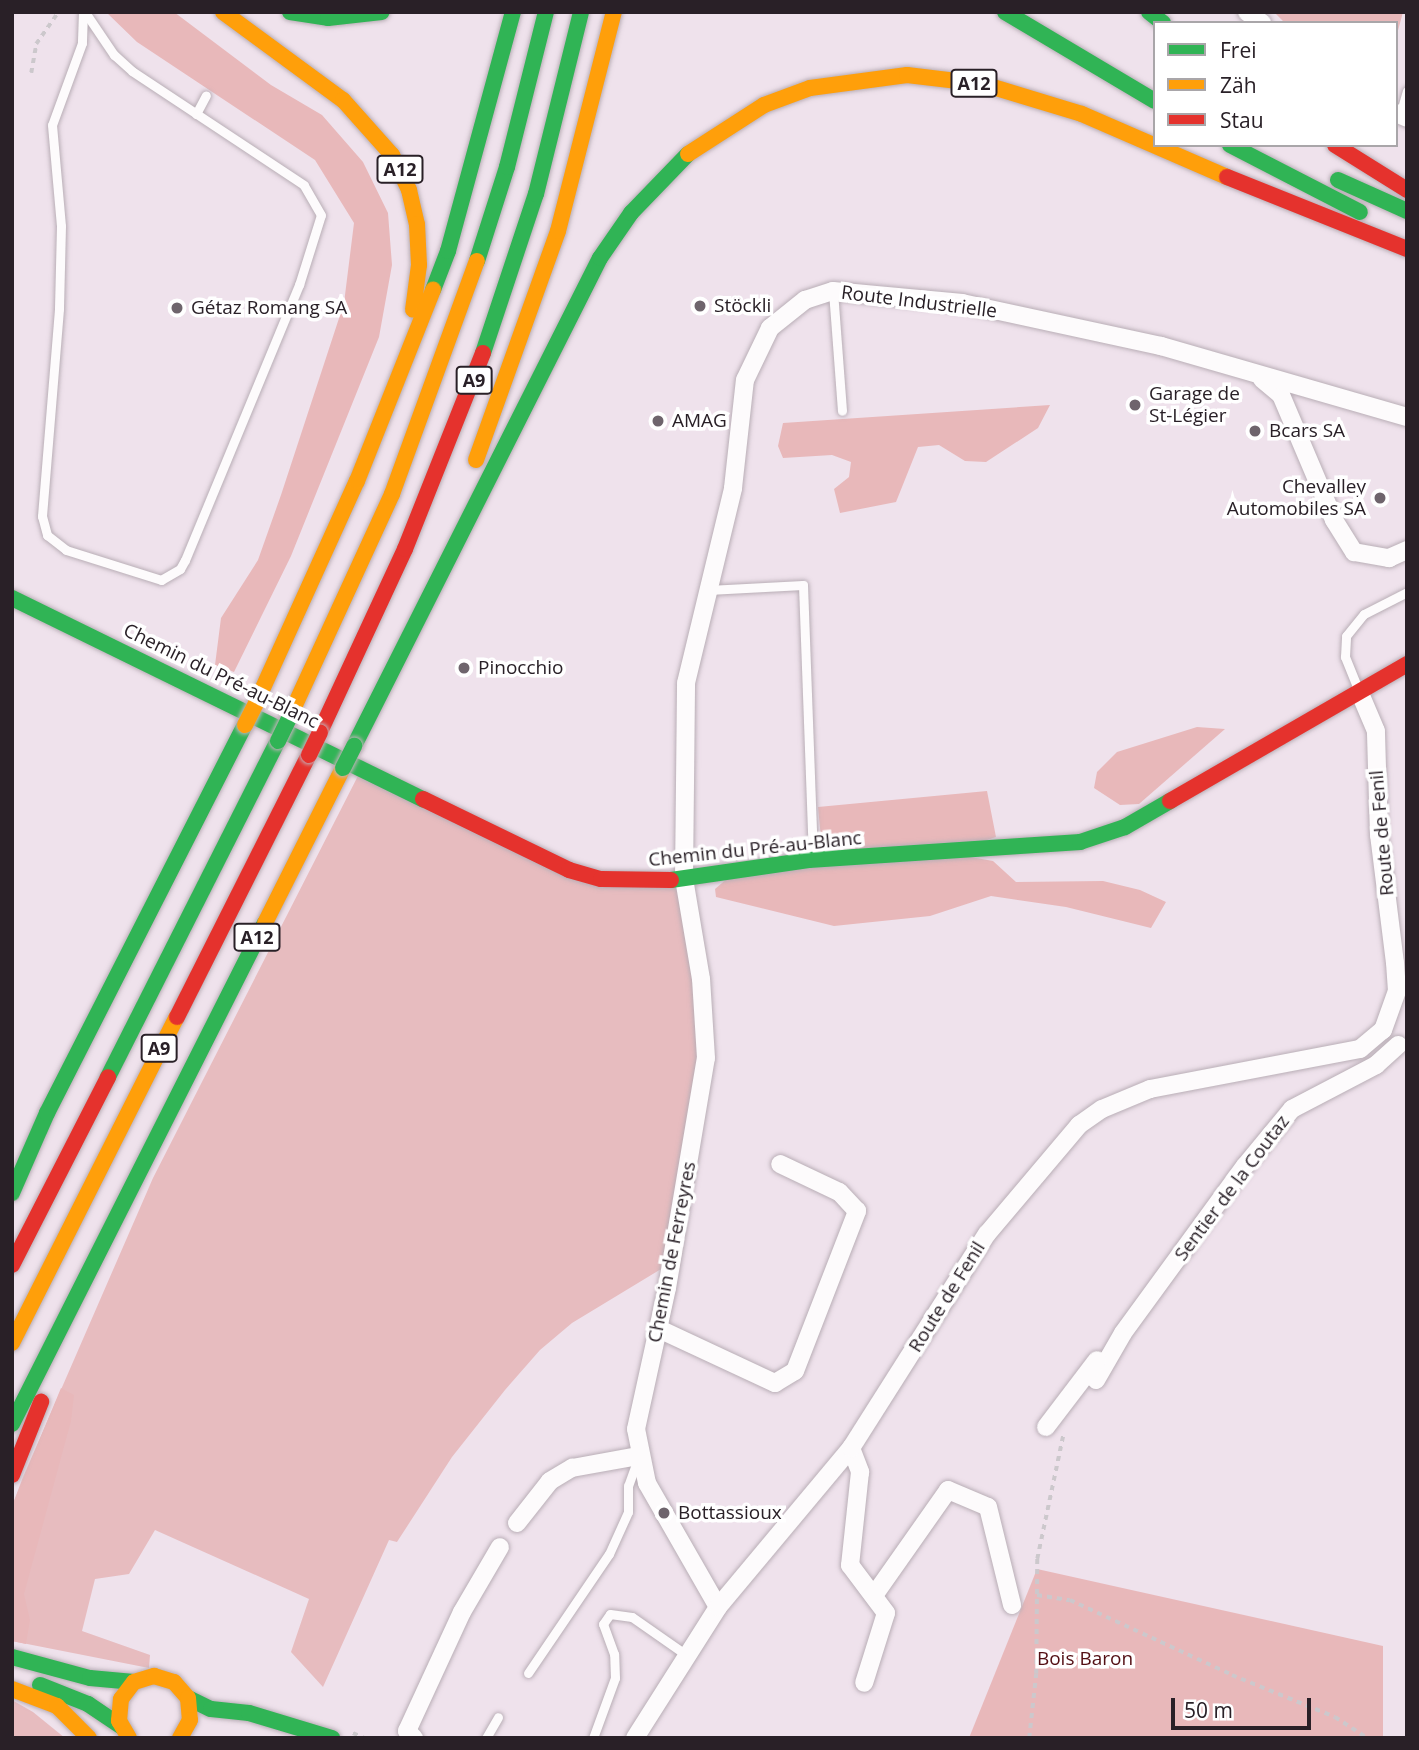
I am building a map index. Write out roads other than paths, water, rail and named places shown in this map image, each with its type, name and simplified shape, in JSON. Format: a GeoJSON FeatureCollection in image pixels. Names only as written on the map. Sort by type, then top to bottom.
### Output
{"type":"FeatureCollection","features":[{"type":"Feature","properties":{"kind":"main road","name":"A12"},"geometry":{"type":"LineString","coordinates":[[223,12],[356,112],[386,145],[404,178],[417,224],[419,265],[412,313],[389,402]]}},
{"type":"Feature","properties":{"kind":"main road"},"geometry":{"type":"LineString","coordinates":[[290,12],[335,18],[382,12]]}},
{"type":"Feature","properties":{"kind":"main road"},"geometry":{"type":"LineString","coordinates":[[12,1193],[47,1112],[257,701],[337,531],[448,251],[513,12]]}},
{"type":"Feature","properties":{"kind":"main road","name":"A9"},"geometry":{"type":"LineString","coordinates":[[12,1265],[278,741],[373,538],[453,336],[508,167],[546,12]]}},
{"type":"Feature","properties":{"kind":"main road","name":"A9"},"geometry":{"type":"LineString","coordinates":[[12,1343],[309,755],[418,519],[480,362],[546,159],[581,12]]}},
{"type":"Feature","properties":{"kind":"main road"},"geometry":{"type":"LineString","coordinates":[[403,644],[544,276],[583,146],[614,12]]}},
{"type":"Feature","properties":{"kind":"main road"},"geometry":{"type":"LineString","coordinates":[[1005,12],[1153,100]]}},
{"type":"Feature","properties":{"kind":"main road","name":"A12"},"geometry":{"type":"LineString","coordinates":[[12,1424],[403,644],[615,234],[662,177],[698,144],[741,116],[785,96],[834,82],[884,76],[946,78],[1007,90],[1082,114],[1153,145]]}},
{"type":"Feature","properties":{"kind":"main road","name":"A12"},"geometry":{"type":"LineString","coordinates":[[1158,147],[1296,207],[1407,249]]}},
{"type":"Feature","properties":{"kind":"main road"},"geometry":{"type":"LineString","coordinates":[[1234,147],[1407,236]]}},
{"type":"Feature","properties":{"kind":"main road"},"geometry":{"type":"LineString","coordinates":[[1338,147],[1407,190]]}},
{"type":"Feature","properties":{"kind":"main road"},"geometry":{"type":"LineString","coordinates":[[1284,153],[1407,212]]}},
{"type":"Feature","properties":{"kind":"main road","name":"Chemin du Pré-au-Blanc"},"geometry":{"type":"LineString","coordinates":[[12,598],[569,870],[636,882],[684,879],[813,860],[1080,842],[1125,827],[1359,691]]}},
{"type":"Feature","properties":{"kind":"main road"},"geometry":{"type":"LineString","coordinates":[[1359,691],[1407,664]]}},
{"type":"Feature","properties":{"kind":"main road"},"geometry":{"type":"LineString","coordinates":[[12,1163],[47,1112]]}},
{"type":"Feature","properties":{"kind":"main road"},"geometry":{"type":"LineString","coordinates":[[12,1475],[109,1231]]}},
{"type":"Feature","properties":{"kind":"main road"},"geometry":{"type":"LineString","coordinates":[[12,1657],[90,1678],[134,1682],[162,1677],[177,1684],[188,1698],[211,1709],[249,1713],[332,1738]]}},
{"type":"Feature","properties":{"kind":"main road"},"geometry":{"type":"LineString","coordinates":[[12,1679],[65,1694],[125,1732]]}},
{"type":"Feature","properties":{"kind":"main road"},"geometry":{"type":"LineString","coordinates":[[125,1732],[119,1705],[134,1682]]}},
{"type":"Feature","properties":{"kind":"main road"},"geometry":{"type":"LineString","coordinates":[[12,1689],[57,1706],[89,1738]]}},
{"type":"Feature","properties":{"kind":"main road"},"geometry":{"type":"LineString","coordinates":[[180,1738],[190,1720],[188,1698]]}},
{"type":"Feature","properties":{"kind":"street","name":"Route Industrielle"},"geometry":{"type":"LineString","coordinates":[[684,879],[686,682],[733,488],[745,380],[770,328],[804,300],[833,291],[962,303],[1161,346],[1259,377],[1324,391],[1407,417]]}},
{"type":"Feature","properties":{"kind":"street","name":"Route Industrielle"},"geometry":{"type":"LineString","coordinates":[[1259,377],[1281,395],[1334,520],[1354,552],[1389,558],[1407,550]]}},
{"type":"Feature","properties":{"kind":"street","name":"Route de Fenil"},"geometry":{"type":"LineString","coordinates":[[635,1738],[685,1654],[718,1607],[852,1448],[987,1234],[1079,1125],[1102,1109],[1150,1089],[1360,1048],[1383,1030],[1397,991],[1378,835],[1376,731],[1359,691]]}},
{"type":"Feature","properties":{"kind":"street","name":"Chemin de Ferreyres"},"geometry":{"type":"LineString","coordinates":[[684,879],[704,1006],[706,1058],[659,1329],[636,1429],[639,1456],[647,1483],[718,1607]]}},
{"type":"Feature","properties":{"kind":"street"},"geometry":{"type":"LineString","coordinates":[[1383,1030],[1402,1051]]}},
{"type":"Feature","properties":{"kind":"street","name":"Sentier de la Coutaz"},"geometry":{"type":"LineString","coordinates":[[1096,1380],[1124,1333],[1245,1166],[1292,1109],[1402,1051]]}},
{"type":"Feature","properties":{"kind":"street"},"geometry":{"type":"LineString","coordinates":[[659,1329],[775,1382],[795,1371],[857,1212],[839,1192],[780,1164]]}},
{"type":"Feature","properties":{"kind":"street","name":"Sentier de la Coutaz"},"geometry":{"type":"LineString","coordinates":[[1046,1427],[1108,1345],[1124,1333]]}},
{"type":"Feature","properties":{"kind":"street"},"geometry":{"type":"LineString","coordinates":[[852,1448],[860,1472],[850,1564],[863,1587],[875,1594],[886,1614],[864,1682]]}},
{"type":"Feature","properties":{"kind":"street"},"geometry":{"type":"LineString","coordinates":[[517,1523],[550,1481],[572,1468],[639,1456]]}},
{"type":"Feature","properties":{"kind":"street"},"geometry":{"type":"LineString","coordinates":[[875,1594],[948,1490],[988,1507],[1012,1605]]}},
{"type":"Feature","properties":{"kind":"street"},"geometry":{"type":"LineString","coordinates":[[414,1738],[407,1731],[462,1612],[500,1547]]}},
{"type":"Feature","properties":{"kind":"lane"},"geometry":{"type":"LineString","coordinates":[[84,12],[114,55],[196,114],[304,185],[321,215],[299,285],[185,560],[180,569],[161,580],[66,550],[47,535],[42,516],[60,309],[61,226],[51,136],[82,43],[84,12]]}},
{"type":"Feature","properties":{"kind":"lane"},"geometry":{"type":"LineString","coordinates":[[1401,115],[1407,91]]}},
{"type":"Feature","properties":{"kind":"lane"},"geometry":{"type":"LineString","coordinates":[[196,114],[206,95]]}},
{"type":"Feature","properties":{"kind":"lane"},"geometry":{"type":"LineString","coordinates":[[833,291],[842,411]]}},
{"type":"Feature","properties":{"kind":"lane"},"geometry":{"type":"LineString","coordinates":[[708,590],[803,585],[813,860]]}},
{"type":"Feature","properties":{"kind":"lane"},"geometry":{"type":"LineString","coordinates":[[1359,691],[1345,657],[1346,636],[1364,614],[1407,592]]}},
{"type":"Feature","properties":{"kind":"lane"},"geometry":{"type":"LineString","coordinates":[[528,1673],[609,1554],[628,1513],[628,1486],[639,1456]]}},
{"type":"Feature","properties":{"kind":"lane"},"geometry":{"type":"LineString","coordinates":[[593,1738],[615,1678],[614,1654],[603,1624],[610,1614],[632,1617],[685,1654]]}},
{"type":"Feature","properties":{"kind":"lane"},"geometry":{"type":"LineString","coordinates":[[486,1738],[498,1717]]}},
{"type":"Feature","properties":{"kind":"place","name":"Stöckli"},"geometry":{"type":"Point","coordinates":[700,306]}},
{"type":"Feature","properties":{"kind":"place","name":"Gétaz Romang SA"},"geometry":{"type":"Point","coordinates":[177,308]}},
{"type":"Feature","properties":{"kind":"place","name":"Garage de St-Légier"},"geometry":{"type":"Point","coordinates":[1135,405]}},
{"type":"Feature","properties":{"kind":"place","name":"AMAG"},"geometry":{"type":"Point","coordinates":[658,421]}},
{"type":"Feature","properties":{"kind":"place","name":"Bcars SA"},"geometry":{"type":"Point","coordinates":[1255,431]}},
{"type":"Feature","properties":{"kind":"place","name":"Chevalley Automobiles SA"},"geometry":{"type":"Point","coordinates":[1380,498]}},
{"type":"Feature","properties":{"kind":"place","name":"Pinocchio"},"geometry":{"type":"Point","coordinates":[464,668]}},
{"type":"Feature","properties":{"kind":"place","name":"Bottassioux"},"geometry":{"type":"Point","coordinates":[664,1513]}},
{"type":"Feature","properties":{"kind":"park label","name":"Bois Baron"},"geometry":{"type":"Point","coordinates":[1085,1659]}}]}
